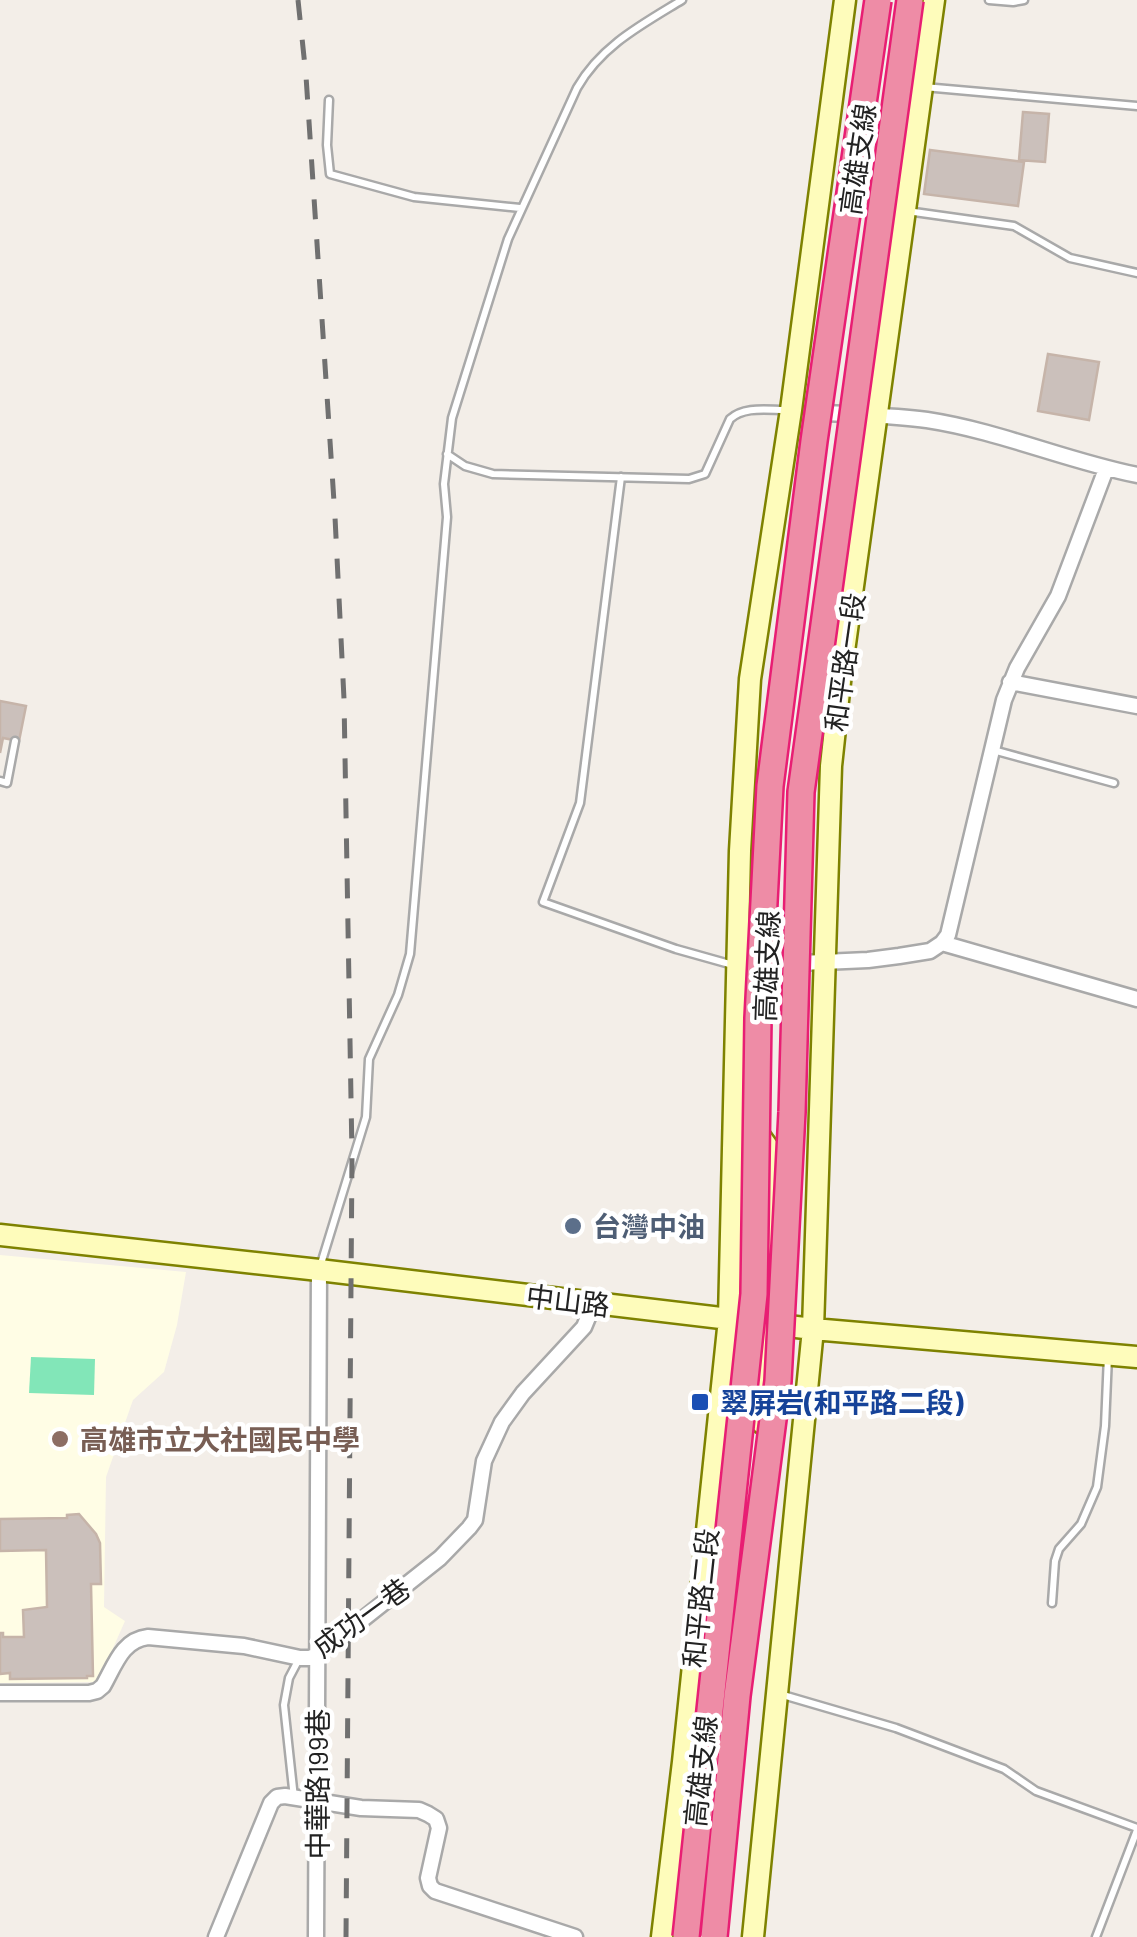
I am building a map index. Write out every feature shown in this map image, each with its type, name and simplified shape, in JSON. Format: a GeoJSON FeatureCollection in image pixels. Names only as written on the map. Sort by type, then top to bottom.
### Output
{"type":"FeatureCollection","features":[{"type":"Feature","properties":{"kind":"highway","name":"高雄支線"},"geometry":{"type":"LineString","coordinates":[[686,1937],[754,1294],[758,1018],[770,786],[814,441],[878,0]]}},
{"type":"Feature","properties":{"kind":"highway","name":"高雄支線"},"geometry":{"type":"LineString","coordinates":[[714,1937],[737,1696],[778,1381],[792,1112],[801,792],[910,0]]}},
{"type":"Feature","properties":{"kind":"street"},"geometry":{"type":"LineString","coordinates":[[729,1319],[740,851],[750,679],[846,0]]}},
{"type":"Feature","properties":{"kind":"street","name":"和平路一段"},"geometry":{"type":"LineString","coordinates":[[813,1329],[830,766],[934,0]]}},
{"type":"Feature","properties":{"kind":"street"},"geometry":{"type":"LineString","coordinates":[[791,410],[927,420],[1137,475]]}},
{"type":"Feature","properties":{"kind":"street"},"geometry":{"type":"LineString","coordinates":[[738,966],[899,956],[942,944],[948,935],[1010,682],[1058,596],[1106,468]]}},
{"type":"Feature","properties":{"kind":"street"},"geometry":{"type":"LineString","coordinates":[[1010,682],[1137,706]]}},
{"type":"Feature","properties":{"kind":"street"},"geometry":{"type":"LineString","coordinates":[[942,944],[1137,999]]}},
{"type":"Feature","properties":{"kind":"street"},"geometry":{"type":"LineString","coordinates":[[734,1098],[772,1153],[768,1324],[760,1445],[794,1512]]}},
{"type":"Feature","properties":{"kind":"street","name":"中山路"},"geometry":{"type":"LineString","coordinates":[[0,1235],[813,1329],[1137,1357]]}},
{"type":"Feature","properties":{"kind":"street","name":"中華路199巷"},"geometry":{"type":"LineString","coordinates":[[316,1937],[320,1270]]}},
{"type":"Feature","properties":{"kind":"street","name":"成功一巷"},"geometry":{"type":"LineString","coordinates":[[0,1692],[98,1691],[128,1644],[148,1636],[244,1646],[300,1658],[317,1654],[440,1558],[470,1528],[484,1462],[502,1422],[584,1327],[594,1302]]}},
{"type":"Feature","properties":{"kind":"street","name":"和平路二段"},"geometry":{"type":"LineString","coordinates":[[662,1937],[729,1319]]}},
{"type":"Feature","properties":{"kind":"street"},"geometry":{"type":"LineString","coordinates":[[753,1937],[813,1329]]}},
{"type":"Feature","properties":{"kind":"street"},"geometry":{"type":"LineString","coordinates":[[216,1937],[271,1803],[277,1797],[428,1814],[436,1819],[439,1828],[428,1878],[435,1891],[575,1937]]}},
{"type":"Feature","properties":{"kind":"lane"},"geometry":{"type":"LineString","coordinates":[[320,1270],[366,1117],[369,1059],[398,995],[410,954],[452,418],[521,208],[587,70],[623,36],[682,0]]}},
{"type":"Feature","properties":{"kind":"lane"},"geometry":{"type":"LineString","coordinates":[[989,0],[1024,0]]}},
{"type":"Feature","properties":{"kind":"lane"},"geometry":{"type":"LineString","coordinates":[[922,87],[1137,106]]}},
{"type":"Feature","properties":{"kind":"lane"},"geometry":{"type":"LineString","coordinates":[[329,100],[330,174],[414,197],[521,208]]}},
{"type":"Feature","properties":{"kind":"lane"},"geometry":{"type":"LineString","coordinates":[[906,211],[1014,226],[1070,258],[1137,273]]}},
{"type":"Feature","properties":{"kind":"lane"},"geometry":{"type":"LineString","coordinates":[[448,454],[465,466],[494,474],[688,479],[705,474],[734,414],[791,410]]}},
{"type":"Feature","properties":{"kind":"lane"},"geometry":{"type":"LineString","coordinates":[[621,478],[580,803],[543,902],[676,949],[738,966]]}},
{"type":"Feature","properties":{"kind":"lane"},"geometry":{"type":"LineString","coordinates":[[0,781],[7,782],[15,741]]}},
{"type":"Feature","properties":{"kind":"lane"},"geometry":{"type":"LineString","coordinates":[[992,750],[1114,783]]}},
{"type":"Feature","properties":{"kind":"lane"},"geometry":{"type":"LineString","coordinates":[[1052,1603],[1059,1549],[1080,1524],[1097,1487],[1108,1354]]}},
{"type":"Feature","properties":{"kind":"lane"},"geometry":{"type":"LineString","coordinates":[[294,1798],[284,1705],[288,1678],[300,1658]]}},
{"type":"Feature","properties":{"kind":"lane"},"geometry":{"type":"LineString","coordinates":[[777,1693],[914,1735],[1004,1769],[1036,1791],[1137,1829],[1096,1937]]}},
{"type":"Feature","properties":{"kind":"shaded area","name":"高雄市立大社國民中學"},"geometry":{"type":"Polygon","coordinates":[[[0,1255],[186,1272],[164,1372],[133,1400],[106,1477],[104,1607],[125,1621],[98,1682],[0,1683],[0,1255]]]}},
{"type":"Feature","properties":{"kind":"green space"},"geometry":{"type":"Polygon","coordinates":[[[31,1357],[95,1359],[94,1395],[29,1393],[31,1357]]]}},
{"type":"Feature","properties":{"kind":"building"},"geometry":{"type":"Polygon","coordinates":[[[1023,112],[1049,114],[1045,162],[1019,160],[1023,112]]]}},
{"type":"Feature","properties":{"kind":"building"},"geometry":{"type":"Polygon","coordinates":[[[930,150],[1024,162],[1018,206],[924,194],[930,150]]]}},
{"type":"Feature","properties":{"kind":"building"},"geometry":{"type":"Polygon","coordinates":[[[1048,354],[1099,362],[1089,420],[1038,411],[1048,354]]]}},
{"type":"Feature","properties":{"kind":"building"},"geometry":{"type":"Polygon","coordinates":[[[0,701],[26,706],[19,741],[3,738],[0,753],[0,701]]]}},
{"type":"Feature","properties":{"kind":"building"},"geometry":{"type":"Polygon","coordinates":[[[79,1514],[100,1543],[101,1584],[91,1584],[93,1676],[10,1679],[10,1673],[0,1674],[0,1633],[3,1637],[24,1637],[23,1610],[47,1607],[46,1550],[0,1551],[0,1519],[67,1518],[79,1514]]]}},
{"type":"Feature","properties":{"kind":"railway"},"geometry":{"type":"LineString","coordinates":[[298,0],[344,699],[352,1155],[346,1937]]}},
{"type":"Feature","properties":{"kind":"place","name":"台灣中油"},"geometry":{"type":"Point","coordinates":[573,1226]}},
{"type":"Feature","properties":{"kind":"place","name":"翠屏岩(和平路二段)"},"geometry":{"type":"Point","coordinates":[700,1402]}},
{"type":"Feature","properties":{"kind":"place","name":"高雄市立大社國民中學"},"geometry":{"type":"Point","coordinates":[60,1439]}}]}
